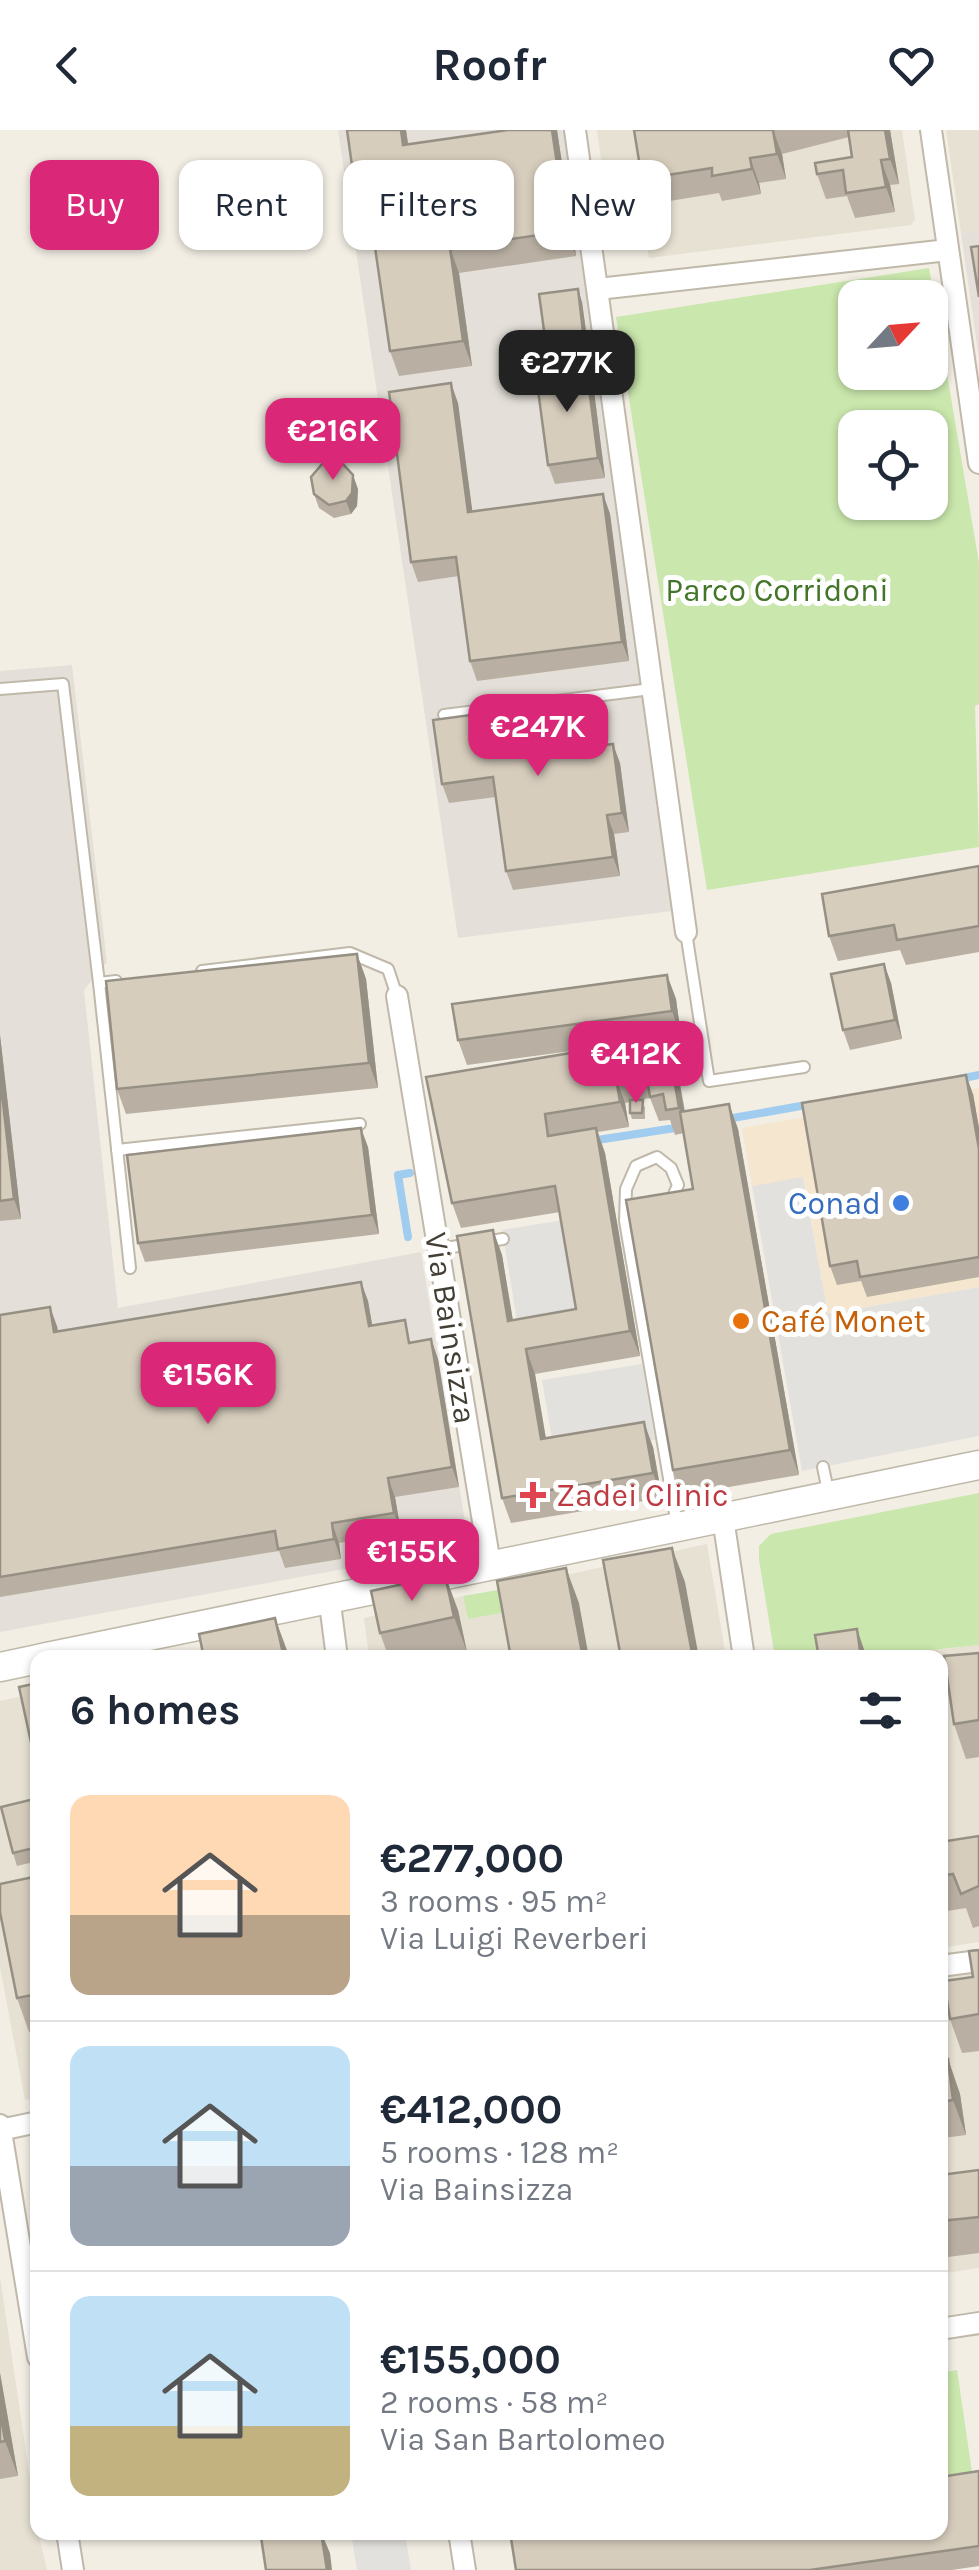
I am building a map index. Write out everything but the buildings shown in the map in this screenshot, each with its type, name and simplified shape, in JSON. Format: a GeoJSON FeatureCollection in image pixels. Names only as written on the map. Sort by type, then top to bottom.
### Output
{"type":"FeatureCollection","features":[{"type":"Feature","properties":{"kind":"street"},"geometry":{"type":"LineString","coordinates":[[576,130],[686,932]]}},
{"type":"Feature","properties":{"kind":"street"},"geometry":{"type":"LineString","coordinates":[[931,130],[979,463]]}},
{"type":"Feature","properties":{"kind":"street"},"geometry":{"type":"LineString","coordinates":[[598,289],[948,250]]}},
{"type":"Feature","properties":{"kind":"street","name":"Via Bainsizza"},"geometry":{"type":"LineString","coordinates":[[397,996],[420,1090],[438,1249],[490,1564]]}},
{"type":"Feature","properties":{"kind":"street"},"geometry":{"type":"LineString","coordinates":[[77,1650],[979,1465]]}},
{"type":"Feature","properties":{"kind":"street"},"geometry":{"type":"LineString","coordinates":[[723,1518],[743,1650]]}},
{"type":"Feature","properties":{"kind":"street"},"geometry":{"type":"LineString","coordinates":[[329,1596],[336,1650]]}},
{"type":"Feature","properties":{"kind":"street"},"geometry":{"type":"LineString","coordinates":[[0,1666],[30,1660]]}},
{"type":"Feature","properties":{"kind":"street"},"geometry":{"type":"LineString","coordinates":[[948,1965],[979,1960]]}},
{"type":"Feature","properties":{"kind":"street"},"geometry":{"type":"LineString","coordinates":[[30,2123],[0,2128],[30,2309]]}},
{"type":"Feature","properties":{"kind":"street"},"geometry":{"type":"LineString","coordinates":[[948,2327],[979,2323]]}},
{"type":"Feature","properties":{"kind":"street"},"geometry":{"type":"LineString","coordinates":[[68,2540],[73,2570]]}},
{"type":"Feature","properties":{"kind":"street"},"geometry":{"type":"LineString","coordinates":[[461,2540],[465,2570]]}},
{"type":"Feature","properties":{"kind":"lane"},"geometry":{"type":"LineString","coordinates":[[0,689],[63,684],[130,1268]]}},
{"type":"Feature","properties":{"kind":"lane"},"geometry":{"type":"LineString","coordinates":[[444,715],[651,689]]}},
{"type":"Feature","properties":{"kind":"lane"},"geometry":{"type":"LineString","coordinates":[[686,932],[709,1081],[804,1066]]}},
{"type":"Feature","properties":{"kind":"lane","name":"Via Bainsizza"},"geometry":{"type":"LineString","coordinates":[[196,972],[350,952],[388,969],[397,996]]}},
{"type":"Feature","properties":{"kind":"lane"},"geometry":{"type":"LineString","coordinates":[[100,984],[138,979]]}},
{"type":"Feature","properties":{"kind":"lane"},"geometry":{"type":"LineString","coordinates":[[117,1150],[360,1124]]}},
{"type":"Feature","properties":{"kind":"lane"},"geometry":{"type":"LineString","coordinates":[[664,1220],[678,1185],[672,1168],[657,1157],[636,1166],[624,1197],[621,1221],[678,1526]]}},
{"type":"Feature","properties":{"kind":"lane"},"geometry":{"type":"LineString","coordinates":[[621,1221],[642,1218]]}},
{"type":"Feature","properties":{"kind":"lane"},"geometry":{"type":"LineString","coordinates":[[438,1249],[504,1239]]}},
{"type":"Feature","properties":{"kind":"lane"},"geometry":{"type":"LineString","coordinates":[[823,1467],[829,1496]]}},
{"type":"Feature","properties":{"kind":"shaded area"},"geometry":{"type":"Polygon","coordinates":[[[338,130],[565,130],[569,160],[534,160],[534,250],[581,250],[672,911],[458,938],[356,250],[514,250],[514,160],[343,160],[343,164],[338,130]]]}},
{"type":"Feature","properties":{"kind":"shaded area"},"geometry":{"type":"Polygon","coordinates":[[[597,130],[902,130],[915,220],[911,225],[649,258],[648,250],[671,250],[671,160],[601,160],[597,130]]]}},
{"type":"Feature","properties":{"kind":"shaded area"},"geometry":{"type":"Polygon","coordinates":[[[946,130],[979,130],[979,231],[961,233],[946,130]]]}},
{"type":"Feature","properties":{"kind":"shaded area"},"geometry":{"type":"Polygon","coordinates":[[[979,231],[979,359],[961,233],[979,231]]]}},
{"type":"Feature","properties":{"kind":"shaded area"},"geometry":{"type":"Polygon","coordinates":[[[72,665],[107,962],[84,990],[118,1308],[421,1252],[469,1546],[0,1632],[0,671],[72,665]]]}},
{"type":"Feature","properties":{"kind":"shaded area","name":"Conad"},"geometry":{"type":"Polygon","coordinates":[[[979,1088],[979,1287],[828,1314],[804,1178],[752,1186],[742,1128],[979,1088]]]}},
{"type":"Feature","properties":{"kind":"shaded area"},"geometry":{"type":"Polygon","coordinates":[[[803,1177],[828,1314],[979,1287],[979,1436],[802,1471],[752,1186],[803,1177]]]}},
{"type":"Feature","properties":{"kind":"shaded area"},"geometry":{"type":"Polygon","coordinates":[[[563,1220],[580,1323],[519,1333],[502,1230],[563,1220]]]}},
{"type":"Feature","properties":{"kind":"shaded area"},"geometry":{"type":"Polygon","coordinates":[[[642,1364],[655,1440],[555,1457],[542,1380],[642,1364]]]}},
{"type":"Feature","properties":{"kind":"shaded area"},"geometry":{"type":"Polygon","coordinates":[[[707,1544],[725,1650],[368,1650],[364,1618],[463,1596],[468,1619],[502,1613],[498,1590],[707,1544]]]}},
{"type":"Feature","properties":{"kind":"shaded area"},"geometry":{"type":"Polygon","coordinates":[[[979,1645],[979,1942],[948,1947],[948,1650],[936,1650],[979,1645]]]}},
{"type":"Feature","properties":{"kind":"shaded area"},"geometry":{"type":"Polygon","coordinates":[[[30,1695],[30,1880],[0,1886],[0,1701],[30,1695]]]}},
{"type":"Feature","properties":{"kind":"shaded area"},"geometry":{"type":"Polygon","coordinates":[[[30,1914],[30,2099],[25,2100],[0,1967],[0,1920],[30,1914]]]}},
{"type":"Feature","properties":{"kind":"shaded area"},"geometry":{"type":"Polygon","coordinates":[[[979,1971],[979,2268],[948,2273],[948,1976],[979,1971]]]}},
{"type":"Feature","properties":{"kind":"shaded area"},"geometry":{"type":"Polygon","coordinates":[[[0,2277],[30,2478],[30,2540],[40,2540],[47,2570],[0,2570],[0,2277]]]}},
{"type":"Feature","properties":{"kind":"shaded area"},"geometry":{"type":"Polygon","coordinates":[[[352,2540],[406,2540],[411,2570],[357,2570],[352,2540]]]}},
{"type":"Feature","properties":{"kind":"green space","name":"Parco Corridoni"},"geometry":{"type":"Polygon","coordinates":[[[929,268],[931,280],[852,280],[929,268]]]}},
{"type":"Feature","properties":{"kind":"green space","name":"Parco Corridoni"},"geometry":{"type":"Polygon","coordinates":[[[838,282],[838,390],[948,390],[948,380],[979,563],[979,704],[975,706],[979,847],[707,890],[616,317],[838,282]]]}},
{"type":"Feature","properties":{"kind":"green space"},"geometry":{"type":"Polygon","coordinates":[[[979,1493],[979,1645],[932,1650],[774,1650],[759,1560],[759,1546],[771,1534],[979,1493]]]}},
{"type":"Feature","properties":{"kind":"green space"},"geometry":{"type":"Polygon","coordinates":[[[498,1590],[502,1613],[468,1619],[463,1596],[498,1590]]]}},
{"type":"Feature","properties":{"kind":"green space"},"geometry":{"type":"Polygon","coordinates":[[[957,2370],[973,2479],[948,2483],[948,2372],[957,2370]]]}},
{"type":"Feature","properties":{"kind":"waterway"},"geometry":{"type":"LineString","coordinates":[[959,1079],[979,1075]]}},
{"type":"Feature","properties":{"kind":"waterway"},"geometry":{"type":"LineString","coordinates":[[727,1119],[812,1104]]}},
{"type":"Feature","properties":{"kind":"waterway"},"geometry":{"type":"LineString","coordinates":[[591,1141],[675,1128]]}},
{"type":"Feature","properties":{"kind":"waterway"},"geometry":{"type":"LineString","coordinates":[[408,1237],[398,1175],[410,1173]]}},
{"type":"Feature","properties":{"kind":"place","name":"Conad"},"geometry":{"type":"Point","coordinates":[901,1203]}},
{"type":"Feature","properties":{"kind":"place","name":"Café Monet"},"geometry":{"type":"Point","coordinates":[741,1321]}},
{"type":"Feature","properties":{"kind":"place","name":"Zadei Clinic"},"geometry":{"type":"Point","coordinates":[533,1495]}}]}
